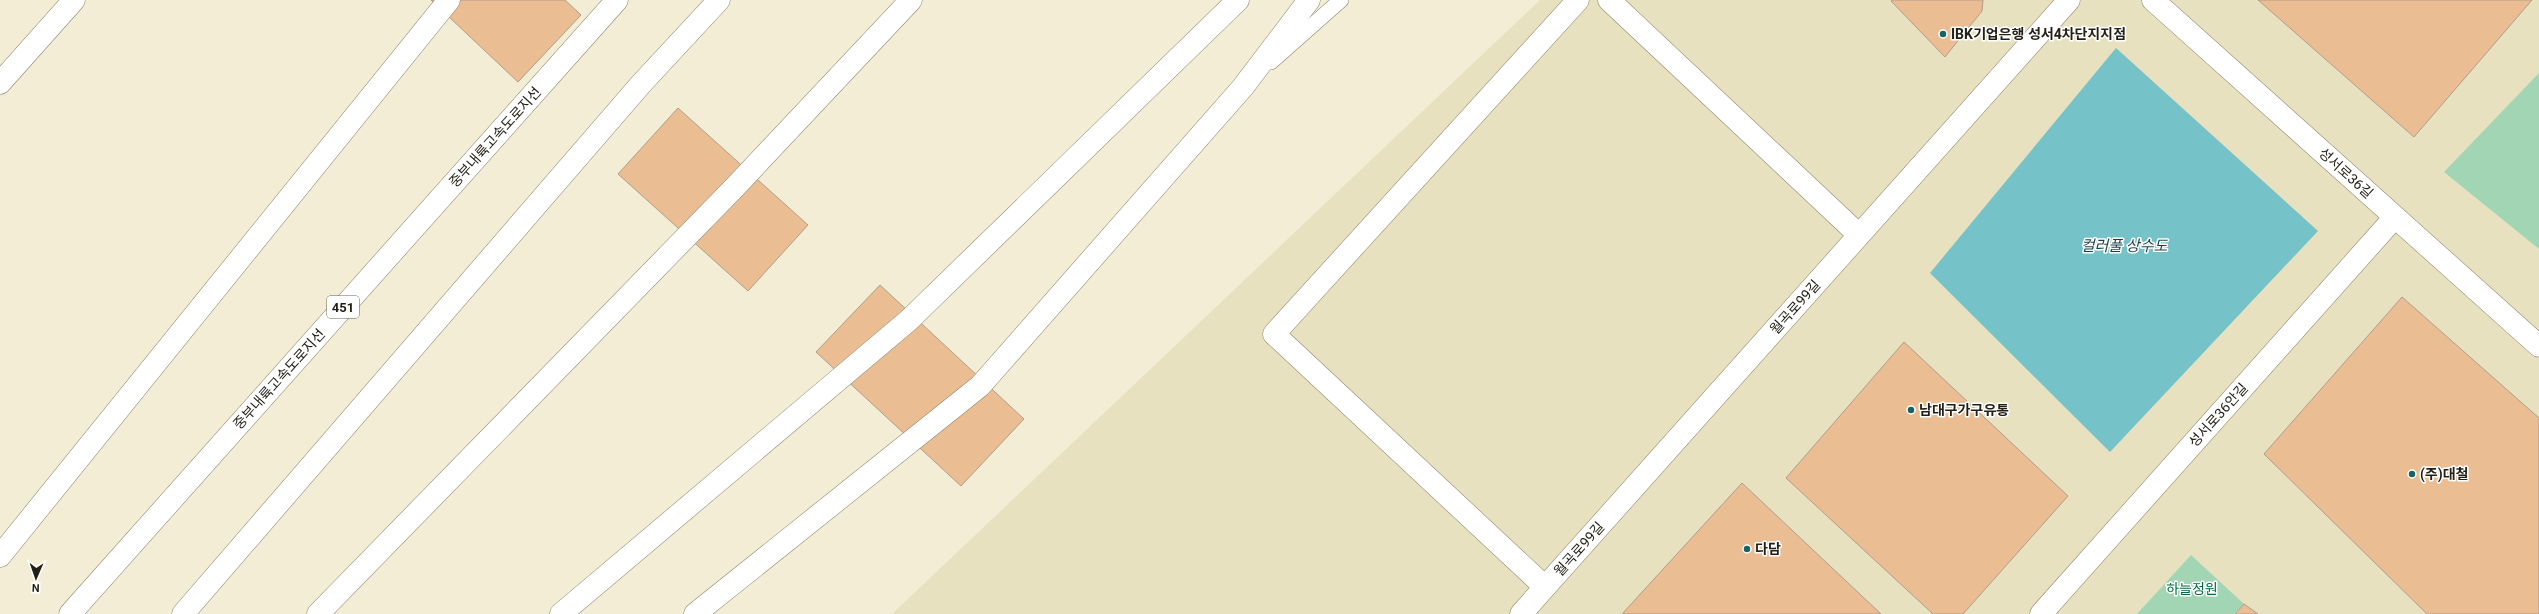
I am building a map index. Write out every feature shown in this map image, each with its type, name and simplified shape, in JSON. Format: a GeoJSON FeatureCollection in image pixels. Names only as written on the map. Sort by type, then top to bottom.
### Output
{"type":"FeatureCollection","features":[{"type":"Feature","properties":{"kind":"main road"},"geometry":{"type":"LineString","coordinates":[[0,83],[74,0]]}},
{"type":"Feature","properties":{"kind":"main road"},"geometry":{"type":"LineString","coordinates":[[0,556],[449,0]]}},
{"type":"Feature","properties":{"kind":"main road","name":"중부내륙고속도로지선"},"geometry":{"type":"LineString","coordinates":[[70,614],[617,0]]}},
{"type":"Feature","properties":{"kind":"main road"},"geometry":{"type":"LineString","coordinates":[[184,614],[641,84],[718,0]]}},
{"type":"Feature","properties":{"kind":"main road"},"geometry":{"type":"LineString","coordinates":[[318,614],[728,193],[910,0]]}},
{"type":"Feature","properties":{"kind":"main road"},"geometry":{"type":"LineString","coordinates":[[561,614],[909,320],[1238,0]]}},
{"type":"Feature","properties":{"kind":"main road"},"geometry":{"type":"LineString","coordinates":[[695,614],[980,386],[1243,87],[1310,0]]}},
{"type":"Feature","properties":{"kind":"main road"},"geometry":{"type":"LineString","coordinates":[[1545,587],[1274,334],[1578,0]]}},
{"type":"Feature","properties":{"kind":"main road"},"geometry":{"type":"LineString","coordinates":[[1609,0],[1859,235]]}},
{"type":"Feature","properties":{"kind":"main road","name":"월곡로99길"},"geometry":{"type":"LineString","coordinates":[[1521,614],[2069,0]]}},
{"type":"Feature","properties":{"kind":"main road","name":"성서로36길"},"geometry":{"type":"LineString","coordinates":[[2152,0],[2539,346]]}},
{"type":"Feature","properties":{"kind":"main road","name":"성서로36안길"},"geometry":{"type":"LineString","coordinates":[[2040,614],[2395,217]]}},
{"type":"Feature","properties":{"kind":"lane"},"geometry":{"type":"LineString","coordinates":[[1243,87],[1340,0]]}},
{"type":"Feature","properties":{"kind":"shaded area"},"geometry":{"type":"Polygon","coordinates":[[[1540,0],[2539,0],[2539,614],[892,614],[1540,0]]]}},
{"type":"Feature","properties":{"kind":"green space"},"geometry":{"type":"Polygon","coordinates":[[[2539,73],[2539,249],[2444,172],[2539,73]]]}},
{"type":"Feature","properties":{"kind":"green space","name":"하늘정원"},"geometry":{"type":"Polygon","coordinates":[[[2191,555],[2244,604],[2234,614],[2137,614],[2191,555]]]}},
{"type":"Feature","properties":{"kind":"water","name":"컬러풀 상수도"},"geometry":{"type":"Polygon","coordinates":[[[2116,48],[2318,231],[2110,452],[1930,273],[2116,48]]]}},
{"type":"Feature","properties":{"kind":"building"},"geometry":{"type":"Polygon","coordinates":[[[431,0],[565,0],[581,15],[518,82],[431,0]]]}},
{"type":"Feature","properties":{"kind":"building","name":"IBK기업은행 성서4차단지지점"},"geometry":{"type":"Polygon","coordinates":[[[1983,0],[1982,11],[1945,57],[1891,1],[1983,0]]]}},
{"type":"Feature","properties":{"kind":"building"},"geometry":{"type":"Polygon","coordinates":[[[2258,0],[2532,0],[2414,137],[2258,0]]]}},
{"type":"Feature","properties":{"kind":"building"},"geometry":{"type":"Polygon","coordinates":[[[678,108],[808,225],[748,291],[618,174],[678,108]]]}},
{"type":"Feature","properties":{"kind":"building"},"geometry":{"type":"Polygon","coordinates":[[[880,285],[1024,419],[961,486],[816,352],[880,285]]]}},
{"type":"Feature","properties":{"kind":"building","name":"(주)대철"},"geometry":{"type":"Polygon","coordinates":[[[2402,297],[2539,418],[2539,614],[2427,614],[2264,454],[2402,297]]]}},
{"type":"Feature","properties":{"kind":"building","name":"남대구가구유통"},"geometry":{"type":"Polygon","coordinates":[[[1904,342],[2068,496],[1963,614],[1933,614],[1786,478],[1904,342]]]}},
{"type":"Feature","properties":{"kind":"building","name":"다담"},"geometry":{"type":"Polygon","coordinates":[[[1742,483],[1881,614],[1622,614],[1742,483]]]}},
{"type":"Feature","properties":{"kind":"building"},"geometry":{"type":"Polygon","coordinates":[[[2244,604],[2258,614],[2235,614],[2244,604]]]}},
{"type":"Feature","properties":{"kind":"place","name":"IBK기업은행 성서4차단지지점"},"geometry":{"type":"Point","coordinates":[1943,34]}},
{"type":"Feature","properties":{"kind":"place","name":"남대구가구유통"},"geometry":{"type":"Point","coordinates":[1911,410]}},
{"type":"Feature","properties":{"kind":"place","name":"(주)대철"},"geometry":{"type":"Point","coordinates":[2412,474]}},
{"type":"Feature","properties":{"kind":"place","name":"다담"},"geometry":{"type":"Point","coordinates":[1747,549]}}]}
